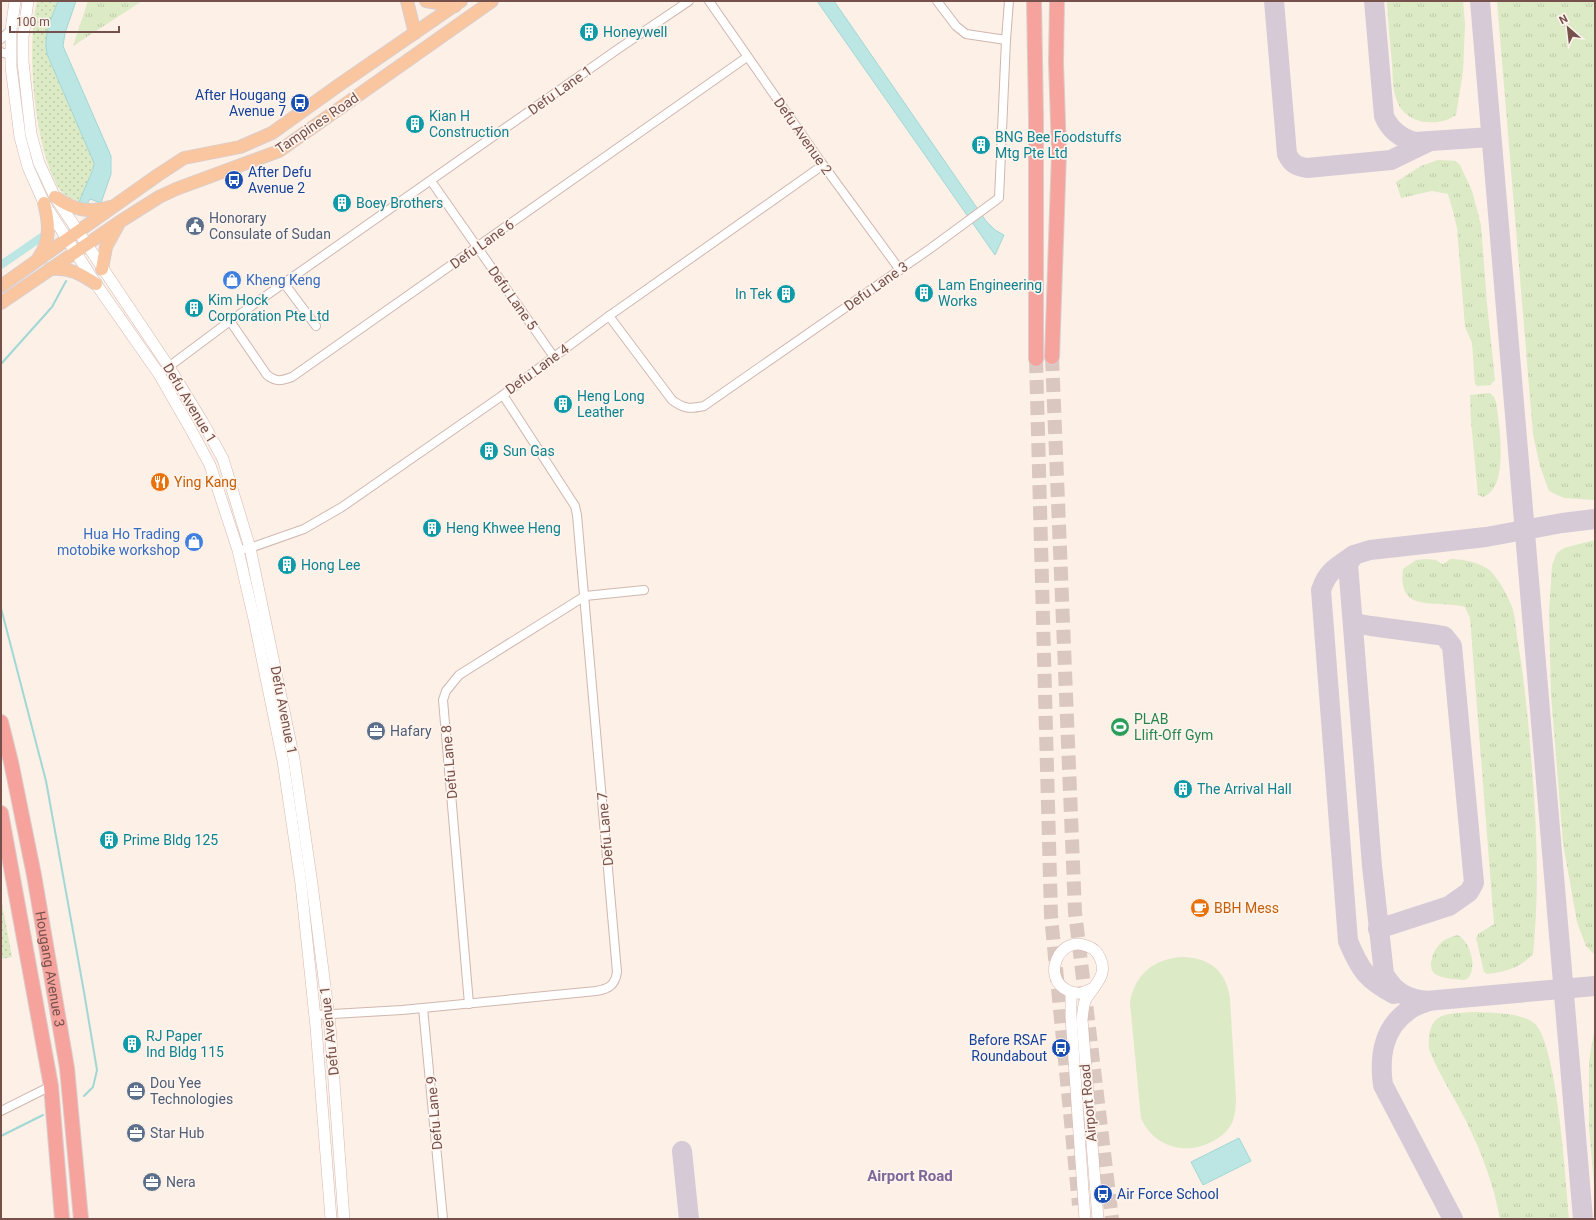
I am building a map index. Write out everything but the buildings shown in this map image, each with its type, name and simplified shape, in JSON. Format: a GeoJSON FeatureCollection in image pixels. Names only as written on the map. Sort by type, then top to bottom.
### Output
{"type":"FeatureCollection","features":[{"type":"Feature","properties":{"kind":"highway"},"geometry":{"type":"LineString","coordinates":[[1034,1],[1036,118],[1036,359]]}},
{"type":"Feature","properties":{"kind":"highway"},"geometry":{"type":"LineString","coordinates":[[1052,357],[1059,153],[1056,62],[1057,15],[1059,1]]}},
{"type":"Feature","properties":{"kind":"highway","name":"Hougang Avenue 3"},"geometry":{"type":"LineString","coordinates":[[1,722],[11,762],[34,874],[67,1068],[81,1219]]}},
{"type":"Feature","properties":{"kind":"highway","name":"Hougang Avenue 3"},"geometry":{"type":"LineString","coordinates":[[1,813],[51,1086],[62,1219]]}},
{"type":"Feature","properties":{"kind":"main road"},"geometry":{"type":"LineString","coordinates":[[15,1],[6,54],[20,137],[28,167],[49,200],[67,239],[75,252]]}},
{"type":"Feature","properties":{"kind":"main road"},"geometry":{"type":"LineString","coordinates":[[28,1],[23,36],[27,103],[31,134],[49,200],[48,238],[45,250],[36,261]]}},
{"type":"Feature","properties":{"kind":"main road"},"geometry":{"type":"LineString","coordinates":[[407,1],[415,33]]}},
{"type":"Feature","properties":{"kind":"main road"},"geometry":{"type":"LineString","coordinates":[[426,1],[458,4]]}},
{"type":"Feature","properties":{"kind":"main road","name":"Tampines Road"},"geometry":{"type":"LineString","coordinates":[[1,303],[121,220],[159,197],[176,189],[279,151],[492,1]]}},
{"type":"Feature","properties":{"kind":"main road","name":"Tampines Road"},"geometry":{"type":"LineString","coordinates":[[1,286],[158,174],[184,158],[240,147],[272,134],[339,85],[458,4]]}},
{"type":"Feature","properties":{"kind":"main road"},"geometry":{"type":"LineString","coordinates":[[49,200],[78,209],[100,210],[114,206]]}},
{"type":"Feature","properties":{"kind":"main road"},"geometry":{"type":"LineString","coordinates":[[49,200],[78,232],[86,245]]}},
{"type":"Feature","properties":{"kind":"main road"},"geometry":{"type":"LineString","coordinates":[[102,269],[106,247],[121,220]]}},
{"type":"Feature","properties":{"kind":"main road","name":"Defu Avenue 1"},"geometry":{"type":"LineString","coordinates":[[86,245],[169,367],[197,412],[223,459],[250,548],[294,759],[329,1016],[344,1219]]}},
{"type":"Feature","properties":{"kind":"main road","name":"Defu Avenue 1"},"geometry":{"type":"LineString","coordinates":[[75,252],[159,374],[190,428],[210,465],[238,550],[254,619],[283,761],[301,884],[315,1016],[331,1219]]}},
{"type":"Feature","properties":{"kind":"main road"},"geometry":{"type":"LineString","coordinates":[[50,269],[60,268],[76,272],[96,284]]}},
{"type":"Feature","properties":{"kind":"main road","name":"Airport Road"},"geometry":{"type":"LineString","coordinates":[[1085,1219],[1071,1017],[1072,992],[1060,985],[1054,972],[1054,965],[1059,954],[1068,946],[1073,945],[1086,945],[1093,949],[1099,954],[1103,969],[1102,976],[1098,983],[1092,988],[1085,1002],[1082,1019],[1098,1219]]}},
{"type":"Feature","properties":{"kind":"main road"},"geometry":{"type":"LineString","coordinates":[[1072,992],[1082,993],[1092,988]]}},
{"type":"Feature","properties":{"kind":"street","name":"Defu Lane 1"},"geometry":{"type":"LineString","coordinates":[[159,374],[230,321],[618,49],[689,1]]}},
{"type":"Feature","properties":{"kind":"street","name":"Defu Avenue 2"},"geometry":{"type":"LineString","coordinates":[[709,1],[823,165],[900,270]]}},
{"type":"Feature","properties":{"kind":"street"},"geometry":{"type":"LineString","coordinates":[[937,1],[956,26],[966,34],[1006,40]]}},
{"type":"Feature","properties":{"kind":"street","name":"Defu Lane 3"},"geometry":{"type":"LineString","coordinates":[[609,316],[672,400],[682,408],[704,406],[900,270],[999,198],[1009,1]]}},
{"type":"Feature","properties":{"kind":"street"},"geometry":{"type":"LineString","coordinates":[[1,39],[11,30]]}},
{"type":"Feature","properties":{"kind":"street","name":"Defu Lane 6"},"geometry":{"type":"LineString","coordinates":[[230,321],[267,375],[274,380],[281,381],[292,377],[747,57]]}},
{"type":"Feature","properties":{"kind":"street","name":"Defu Lane 4"},"geometry":{"type":"LineString","coordinates":[[238,550],[250,548],[304,529],[342,507],[502,395],[609,316],[823,165]]}},
{"type":"Feature","properties":{"kind":"street","name":"Defu Lane 5"},"geometry":{"type":"LineString","coordinates":[[431,181],[554,357]]}},
{"type":"Feature","properties":{"kind":"street"},"geometry":{"type":"LineString","coordinates":[[284,283],[316,326]]}},
{"type":"Feature","properties":{"kind":"street","name":"Defu Lane 7"},"geometry":{"type":"LineString","coordinates":[[315,1016],[424,1008],[606,990],[613,985],[616,979],[617,965],[586,596],[575,506],[502,395]]}},
{"type":"Feature","properties":{"kind":"street"},"geometry":{"type":"LineString","coordinates":[[586,596],[644,590]]}},
{"type":"Feature","properties":{"kind":"street","name":"Defu Lane 8"},"geometry":{"type":"LineString","coordinates":[[468,1004],[443,700],[446,691],[459,675],[586,596]]}},
{"type":"Feature","properties":{"kind":"street","name":"Defu Lane 9"},"geometry":{"type":"LineString","coordinates":[[424,1008],[443,1219]]}},
{"type":"Feature","properties":{"kind":"street"},"geometry":{"type":"LineString","coordinates":[[1,1111],[51,1086]]}},
{"type":"Feature","properties":{"kind":"green space"},"geometry":{"type":"Polygon","coordinates":[[[37,1],[58,1],[47,32],[46,50],[93,159],[94,167],[79,202],[61,191],[52,173],[44,151],[35,98],[33,71],[32,44],[37,1]]]}},
{"type":"Feature","properties":{"kind":"green space"},"geometry":{"type":"Polygon","coordinates":[[[88,1],[142,1],[73,46],[88,1]]]}},
{"type":"Feature","properties":{"kind":"green space"},"geometry":{"type":"Polygon","coordinates":[[[1387,1],[1463,1],[1465,24],[1463,72],[1456,115],[1453,117],[1439,122],[1423,122],[1410,117],[1400,107],[1394,88],[1387,1]]]}},
{"type":"Feature","properties":{"kind":"green space"},"geometry":{"type":"Polygon","coordinates":[[[1497,1],[1595,1],[1595,500],[1564,498],[1549,491],[1540,466],[1533,434],[1497,1]]]}},
{"type":"Feature","properties":{"kind":"green space"},"geometry":{"type":"Polygon","coordinates":[[[1438,160],[1456,161],[1460,165],[1472,191],[1481,225],[1495,380],[1490,385],[1477,386],[1475,384],[1472,343],[1465,327],[1457,228],[1448,194],[1432,191],[1401,198],[1396,182],[1421,166],[1438,160]]]}},
{"type":"Feature","properties":{"kind":"green space"},"geometry":{"type":"Polygon","coordinates":[[[1490,393],[1496,402],[1501,454],[1500,469],[1497,481],[1491,491],[1483,497],[1478,495],[1470,395],[1490,393]]]}},
{"type":"Feature","properties":{"kind":"green space"},"geometry":{"type":"Polygon","coordinates":[[[1595,540],[1595,955],[1586,946],[1577,922],[1563,843],[1551,694],[1549,612],[1552,565],[1557,553],[1564,548],[1595,540]]]}},
{"type":"Feature","properties":{"kind":"green space"},"geometry":{"type":"Polygon","coordinates":[[[1450,559],[1461,560],[1474,562],[1486,567],[1494,575],[1505,592],[1513,610],[1515,620],[1526,700],[1533,779],[1537,896],[1533,954],[1517,966],[1494,973],[1487,974],[1484,972],[1476,938],[1478,934],[1494,924],[1470,618],[1465,607],[1421,602],[1412,599],[1406,593],[1403,584],[1403,569],[1416,560],[1436,560],[1442,564],[1450,559]]]}},
{"type":"Feature","properties":{"kind":"green space"},"geometry":{"type":"Polygon","coordinates":[[[1,898],[12,957],[1,959],[1,898]]]}},
{"type":"Feature","properties":{"kind":"green space"},"geometry":{"type":"Polygon","coordinates":[[[1457,935],[1466,943],[1472,956],[1472,971],[1465,980],[1437,975],[1432,970],[1431,966],[1432,958],[1438,946],[1446,939],[1457,935]]]}},
{"type":"Feature","properties":{"kind":"green space"},"geometry":{"type":"Polygon","coordinates":[[[1181,957],[1208,963],[1221,973],[1225,981],[1230,999],[1236,1099],[1233,1120],[1226,1132],[1211,1142],[1191,1148],[1171,1146],[1162,1142],[1153,1136],[1146,1128],[1141,1118],[1130,1003],[1132,993],[1136,985],[1146,971],[1162,961],[1181,957]]]}},
{"type":"Feature","properties":{"kind":"green space"},"geometry":{"type":"Polygon","coordinates":[[[1474,1012],[1513,1015],[1528,1019],[1534,1023],[1542,1035],[1549,1056],[1559,1115],[1569,1219],[1500,1219],[1491,1182],[1478,1146],[1437,1068],[1429,1049],[1431,1027],[1435,1021],[1440,1017],[1454,1013],[1474,1012]]]}},
{"type":"Feature","properties":{"kind":"green space"},"geometry":{"type":"Polygon","coordinates":[[[1595,1026],[1595,1198],[1589,1126],[1589,1062],[1595,1026]]]}},
{"type":"Feature","properties":{"kind":"water"},"geometry":{"type":"Polygon","coordinates":[[[58,1],[76,1],[65,33],[63,46],[111,156],[111,174],[101,203],[90,199],[87,204],[79,202],[93,169],[94,163],[47,54],[47,34],[50,21],[58,1]]]}},
{"type":"Feature","properties":{"kind":"water"},"geometry":{"type":"Polygon","coordinates":[[[817,1],[834,1],[986,221],[995,230],[1004,235],[995,255],[817,1]]]}},
{"type":"Feature","properties":{"kind":"water"},"geometry":{"type":"Polygon","coordinates":[[[1239,1138],[1251,1161],[1203,1185],[1191,1162],[1239,1138]]]}},
{"type":"Feature","properties":{"kind":"waterway"},"geometry":{"type":"LineString","coordinates":[[1,265],[46,234]]}},
{"type":"Feature","properties":{"kind":"waterway"},"geometry":{"type":"LineString","coordinates":[[1,364],[52,307],[66,281]]}},
{"type":"Feature","properties":{"kind":"waterway"},"geometry":{"type":"LineString","coordinates":[[1,608],[46,781],[84,992],[97,1070],[93,1087],[84,1096]]}},
{"type":"Feature","properties":{"kind":"waterway"},"geometry":{"type":"LineString","coordinates":[[1,1136],[43,1115]]}},
{"type":"Feature","properties":{"kind":"taxiway"},"geometry":{"type":"LineString","coordinates":[[1274,1],[1287,154],[1293,162],[1307,168],[1391,160],[1428,142]]}},
{"type":"Feature","properties":{"kind":"taxiway"},"geometry":{"type":"LineString","coordinates":[[1374,1],[1384,116],[1392,129],[1400,136],[1415,142],[1491,137]]}},
{"type":"Feature","properties":{"kind":"taxiway"},"geometry":{"type":"LineString","coordinates":[[1480,1],[1583,1219]]}},
{"type":"Feature","properties":{"kind":"taxiway"},"geometry":{"type":"LineString","coordinates":[[1428,1001],[1414,999],[1402,994],[1388,981],[1384,974],[1372,866],[1348,564],[1354,555],[1370,550],[1486,537],[1562,523],[1595,519]]}},
{"type":"Feature","properties":{"kind":"taxiway"},"geometry":{"type":"LineString","coordinates":[[1354,555],[1330,573],[1321,590],[1348,941],[1356,960],[1365,973],[1377,984],[1394,994]]}},
{"type":"Feature","properties":{"kind":"taxiway"},"geometry":{"type":"LineString","coordinates":[[1354,623],[1444,636],[1452,646],[1474,883],[1469,892],[1449,906],[1378,929]]}},
{"type":"Feature","properties":{"kind":"taxiway"},"geometry":{"type":"LineString","coordinates":[[1415,1002],[1595,986]]}},
{"type":"Feature","properties":{"kind":"taxiway"},"geometry":{"type":"LineString","coordinates":[[1428,1001],[1416,1006],[1400,1017],[1388,1034],[1383,1053],[1383,1085],[1453,1219]]}},
{"type":"Feature","properties":{"kind":"taxiway"},"geometry":{"type":"LineString","coordinates":[[682,1151],[689,1219]]}},
{"type":"Feature","properties":{"kind":"tunnel"},"geometry":{"type":"LineString","coordinates":[[1052,357],[1075,912],[1112,1219]]}},
{"type":"Feature","properties":{"kind":"tunnel"},"geometry":{"type":"LineString","coordinates":[[1036,359],[1051,916],[1079,1205]]}},
{"type":"Feature","properties":{"kind":"place","name":"Honeywell"},"geometry":{"type":"Point","coordinates":[589,32]}},
{"type":"Feature","properties":{"kind":"place","name":"After Hougang Avenue 7"},"geometry":{"type":"Point","coordinates":[300,103]}},
{"type":"Feature","properties":{"kind":"place","name":"Kian H Construction"},"geometry":{"type":"Point","coordinates":[415,124]}},
{"type":"Feature","properties":{"kind":"place","name":"BNG Bee Foodstuffs Mtg Pte Ltd"},"geometry":{"type":"Point","coordinates":[981,145]}},
{"type":"Feature","properties":{"kind":"place","name":"After Defu Avenue 2"},"geometry":{"type":"Point","coordinates":[234,180]}},
{"type":"Feature","properties":{"kind":"place","name":"Boey Brothers"},"geometry":{"type":"Point","coordinates":[342,203]}},
{"type":"Feature","properties":{"kind":"place","name":"Honorary Consulate of Sudan"},"geometry":{"type":"Point","coordinates":[195,226]}},
{"type":"Feature","properties":{"kind":"place","name":"Kheng Keng"},"geometry":{"type":"Point","coordinates":[232,280]}},
{"type":"Feature","properties":{"kind":"place","name":"Lam Engineering Works"},"geometry":{"type":"Point","coordinates":[924,293]}},
{"type":"Feature","properties":{"kind":"place","name":"In Tek"},"geometry":{"type":"Point","coordinates":[786,294]}},
{"type":"Feature","properties":{"kind":"place","name":"Kim Hock Corporation Pte Ltd"},"geometry":{"type":"Point","coordinates":[194,308]}},
{"type":"Feature","properties":{"kind":"place","name":"Heng Long Leather"},"geometry":{"type":"Point","coordinates":[563,404]}},
{"type":"Feature","properties":{"kind":"place","name":"Sun Gas"},"geometry":{"type":"Point","coordinates":[489,451]}},
{"type":"Feature","properties":{"kind":"place","name":"Ying Kang"},"geometry":{"type":"Point","coordinates":[160,482]}},
{"type":"Feature","properties":{"kind":"place","name":"Heng Khwee Heng"},"geometry":{"type":"Point","coordinates":[432,528]}},
{"type":"Feature","properties":{"kind":"place","name":"Hua Ho Trading motobike workshop"},"geometry":{"type":"Point","coordinates":[194,542]}},
{"type":"Feature","properties":{"kind":"place","name":"Hong Lee"},"geometry":{"type":"Point","coordinates":[287,565]}},
{"type":"Feature","properties":{"kind":"place","name":"PLAB LIift-Off Gym"},"geometry":{"type":"Point","coordinates":[1120,727]}},
{"type":"Feature","properties":{"kind":"place","name":"Hafary"},"geometry":{"type":"Point","coordinates":[376,731]}},
{"type":"Feature","properties":{"kind":"place","name":"The Arrival Hall"},"geometry":{"type":"Point","coordinates":[1183,789]}},
{"type":"Feature","properties":{"kind":"place","name":"Prime Bldg 125"},"geometry":{"type":"Point","coordinates":[109,840]}},
{"type":"Feature","properties":{"kind":"place","name":"BBH Mess"},"geometry":{"type":"Point","coordinates":[1200,908]}},
{"type":"Feature","properties":{"kind":"place","name":"RJ Paper Ind Bldg 115"},"geometry":{"type":"Point","coordinates":[132,1044]}},
{"type":"Feature","properties":{"kind":"place","name":"Before RSAF Roundabout"},"geometry":{"type":"Point","coordinates":[1061,1048]}},
{"type":"Feature","properties":{"kind":"place","name":"Dou Yee Technologies"},"geometry":{"type":"Point","coordinates":[136,1091]}},
{"type":"Feature","properties":{"kind":"place","name":"Star Hub"},"geometry":{"type":"Point","coordinates":[136,1133]}},
{"type":"Feature","properties":{"kind":"place","name":"Nera"},"geometry":{"type":"Point","coordinates":[152,1182]}},
{"type":"Feature","properties":{"kind":"place","name":"Air Force School"},"geometry":{"type":"Point","coordinates":[1103,1194]}},
{"type":"Feature","properties":{"kind":"district","name":"Airport Road"},"geometry":{"type":"Point","coordinates":[910,1176]}}]}
